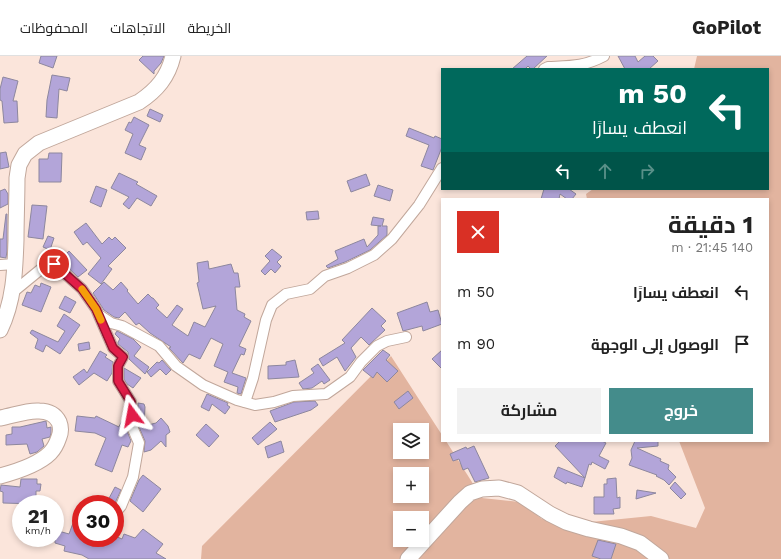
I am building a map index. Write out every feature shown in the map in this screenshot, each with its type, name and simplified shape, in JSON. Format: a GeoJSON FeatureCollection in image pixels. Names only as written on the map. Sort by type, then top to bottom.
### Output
{"type":"FeatureCollection","features":[{"type":"Feature","properties":{"kind":"main road"},"geometry":{"type":"LineString","coordinates":[[0,330],[8,313],[13,292],[17,178],[19,165],[24,154],[39,143],[139,102],[152,93],[163,81],[174,56]]}},
{"type":"Feature","properties":{"kind":"main road"},"geometry":{"type":"LineString","coordinates":[[0,418],[38,411],[50,412],[60,425],[61,433],[55,447],[49,454],[40,460],[9,474],[0,476]]}},
{"type":"Feature","properties":{"kind":"main road"},"geometry":{"type":"LineString","coordinates":[[408,559],[470,493],[482,489],[499,488],[518,493],[550,514],[566,522],[621,536],[640,543],[660,559]]}},
{"type":"Feature","properties":{"kind":"street"},"geometry":{"type":"LineString","coordinates":[[546,68],[590,63],[604,56]]}},
{"type":"Feature","properties":{"kind":"street"},"geometry":{"type":"LineString","coordinates":[[245,402],[253,378],[266,320],[272,305],[286,294],[310,289],[325,276],[348,268],[374,255],[392,239],[419,205],[441,170]]}},
{"type":"Feature","properties":{"kind":"street"},"geometry":{"type":"LineString","coordinates":[[0,265],[15,264]]}},
{"type":"Feature","properties":{"kind":"street"},"geometry":{"type":"LineString","coordinates":[[13,292],[46,265],[54,264],[82,289],[99,315],[113,348],[123,357],[118,366],[118,381],[131,402],[133,429],[139,443],[133,477],[124,499]]}},
{"type":"Feature","properties":{"kind":"street"},"geometry":{"type":"LineString","coordinates":[[99,315],[111,323],[122,326],[159,346],[176,366],[203,385],[237,400],[255,405],[274,402],[293,396],[326,394],[350,377],[361,362],[377,346],[387,341],[406,337]]}},
{"type":"Feature","properties":{"kind":"shaded area"},"geometry":{"type":"Polygon","coordinates":[[[697,56],[781,56],[781,559],[201,559],[202,546],[391,356],[441,433],[441,442],[447,442],[482,498],[520,502],[542,519],[571,524],[651,516],[696,528],[705,508],[679,442],[769,442],[769,198],[587,198],[586,194],[592,190],[769,190],[769,68],[694,68],[697,56]]]}},
{"type":"Feature","properties":{"kind":"building"},"geometry":{"type":"Polygon","coordinates":[[[41,56],[57,56],[53,68],[39,63],[41,56]]]}},
{"type":"Feature","properties":{"kind":"building"},"geometry":{"type":"Polygon","coordinates":[[[143,56],[164,56],[161,63],[154,71],[154,74],[139,60],[143,56]]]}},
{"type":"Feature","properties":{"kind":"building"},"geometry":{"type":"Polygon","coordinates":[[[527,56],[547,56],[534,68],[530,68],[528,66],[526,68],[513,68],[527,56]]]}},
{"type":"Feature","properties":{"kind":"building"},"geometry":{"type":"Polygon","coordinates":[[[618,56],[635,56],[638,62],[645,56],[653,56],[658,61],[650,68],[624,68],[618,56]]]}},
{"type":"Feature","properties":{"kind":"building"},"geometry":{"type":"Polygon","coordinates":[[[52,75],[70,78],[67,91],[59,89],[57,118],[46,117],[47,100],[52,75]]]}},
{"type":"Feature","properties":{"kind":"building"},"geometry":{"type":"Polygon","coordinates":[[[3,77],[18,81],[13,101],[17,101],[18,122],[4,123],[2,101],[0,100],[0,89],[3,77]]]}},
{"type":"Feature","properties":{"kind":"building"},"geometry":{"type":"Polygon","coordinates":[[[150,109],[163,115],[160,122],[147,116],[150,109]]]}},
{"type":"Feature","properties":{"kind":"building"},"geometry":{"type":"Polygon","coordinates":[[[134,117],[149,125],[139,145],[146,148],[141,160],[125,153],[133,134],[125,130],[129,122],[131,123],[134,117]]]}},
{"type":"Feature","properties":{"kind":"building"},"geometry":{"type":"Polygon","coordinates":[[[409,128],[434,138],[435,136],[441,139],[441,150],[433,170],[421,166],[429,145],[406,136],[409,128]]]}},
{"type":"Feature","properties":{"kind":"building"},"geometry":{"type":"Polygon","coordinates":[[[6,152],[9,167],[0,169],[0,153],[6,152]]]}},
{"type":"Feature","properties":{"kind":"building"},"geometry":{"type":"Polygon","coordinates":[[[49,153],[62,153],[61,182],[39,182],[39,159],[48,159],[49,153]]]}},
{"type":"Feature","properties":{"kind":"building"},"geometry":{"type":"Polygon","coordinates":[[[119,173],[138,182],[136,184],[157,196],[151,206],[137,198],[129,209],[123,204],[129,197],[111,188],[119,173]]]}},
{"type":"Feature","properties":{"kind":"building"},"geometry":{"type":"Polygon","coordinates":[[[366,174],[370,185],[351,192],[347,181],[366,174]]]}},
{"type":"Feature","properties":{"kind":"building"},"geometry":{"type":"Polygon","coordinates":[[[378,185],[393,190],[390,201],[374,196],[378,185]]]}},
{"type":"Feature","properties":{"kind":"building"},"geometry":{"type":"Polygon","coordinates":[[[96,186],[107,190],[101,207],[90,202],[96,186]]]}},
{"type":"Feature","properties":{"kind":"building"},"geometry":{"type":"Polygon","coordinates":[[[5,189],[8,194],[8,204],[0,208],[0,191],[5,189]]]}},
{"type":"Feature","properties":{"kind":"building"},"geometry":{"type":"Polygon","coordinates":[[[544,190],[570,190],[576,194],[573,198],[566,198],[560,194],[559,198],[541,198],[544,190]]]}},
{"type":"Feature","properties":{"kind":"building"},"geometry":{"type":"Polygon","coordinates":[[[32,205],[47,206],[43,239],[28,237],[32,205]]]}},
{"type":"Feature","properties":{"kind":"building"},"geometry":{"type":"Polygon","coordinates":[[[318,211],[319,219],[307,220],[306,212],[318,211]]]}},
{"type":"Feature","properties":{"kind":"building"},"geometry":{"type":"Polygon","coordinates":[[[6,214],[6,258],[0,257],[0,239],[3,239],[6,214]]]}},
{"type":"Feature","properties":{"kind":"building"},"geometry":{"type":"Polygon","coordinates":[[[373,217],[384,219],[382,226],[387,226],[387,235],[370,250],[328,268],[326,266],[338,259],[335,251],[364,239],[367,247],[378,235],[378,226],[381,226],[371,225],[373,217]]]}},
{"type":"Feature","properties":{"kind":"building"},"geometry":{"type":"Polygon","coordinates":[[[86,223],[102,244],[109,237],[112,240],[115,237],[126,248],[108,266],[112,269],[101,284],[88,274],[101,258],[87,242],[83,245],[74,232],[86,223]]]}},
{"type":"Feature","properties":{"kind":"building"},"geometry":{"type":"Polygon","coordinates":[[[48,236],[54,238],[50,250],[43,247],[48,236]]]}},
{"type":"Feature","properties":{"kind":"building"},"geometry":{"type":"Polygon","coordinates":[[[272,249],[282,257],[277,262],[281,266],[275,273],[271,269],[265,275],[261,271],[270,261],[265,256],[272,249]]]}},
{"type":"Feature","properties":{"kind":"building"},"geometry":{"type":"Polygon","coordinates":[[[69,251],[87,270],[78,277],[60,260],[69,251]]]}},
{"type":"Feature","properties":{"kind":"building"},"geometry":{"type":"Polygon","coordinates":[[[208,261],[209,269],[231,264],[234,273],[238,273],[240,287],[235,287],[237,310],[245,314],[244,317],[251,321],[239,346],[246,349],[244,355],[241,354],[232,373],[246,378],[241,394],[237,393],[238,387],[224,382],[228,372],[214,366],[223,344],[211,338],[200,359],[189,354],[183,363],[169,348],[171,347],[150,333],[139,323],[136,325],[125,312],[119,318],[114,317],[104,310],[93,293],[104,282],[113,290],[121,282],[138,304],[148,294],[159,305],[156,308],[167,318],[177,305],[183,309],[172,325],[188,336],[194,322],[205,327],[216,306],[203,309],[197,283],[199,282],[197,263],[208,261]]]}},
{"type":"Feature","properties":{"kind":"building"},"geometry":{"type":"Polygon","coordinates":[[[41,283],[51,287],[41,312],[22,305],[27,292],[31,293],[35,285],[40,287],[41,283]]]}},
{"type":"Feature","properties":{"kind":"building"},"geometry":{"type":"Polygon","coordinates":[[[65,296],[76,302],[70,313],[59,308],[65,296]]]}},
{"type":"Feature","properties":{"kind":"building"},"geometry":{"type":"Polygon","coordinates":[[[427,302],[430,312],[438,310],[441,324],[423,331],[422,326],[403,331],[397,313],[427,302]]]}},
{"type":"Feature","properties":{"kind":"building"},"geometry":{"type":"Polygon","coordinates":[[[372,308],[386,321],[381,326],[385,330],[369,345],[361,337],[351,348],[356,357],[345,371],[337,357],[323,366],[319,359],[345,343],[342,340],[372,308]]]}},
{"type":"Feature","properties":{"kind":"building"},"geometry":{"type":"Polygon","coordinates":[[[64,314],[80,325],[60,354],[46,345],[43,352],[35,348],[38,339],[30,333],[32,330],[58,342],[65,331],[57,326],[64,314]]]}},
{"type":"Feature","properties":{"kind":"building"},"geometry":{"type":"Polygon","coordinates":[[[117,331],[133,339],[141,347],[134,356],[149,367],[145,374],[129,359],[128,352],[118,344],[120,339],[115,334],[117,331]]]}},
{"type":"Feature","properties":{"kind":"building"},"geometry":{"type":"Polygon","coordinates":[[[89,342],[90,349],[79,351],[78,344],[89,342]]]}},
{"type":"Feature","properties":{"kind":"building"},"geometry":{"type":"Polygon","coordinates":[[[383,350],[390,355],[386,360],[398,371],[387,382],[377,372],[373,378],[363,370],[383,350]]]}},
{"type":"Feature","properties":{"kind":"building"},"geometry":{"type":"Polygon","coordinates":[[[100,351],[107,355],[105,357],[113,362],[112,373],[107,381],[94,373],[79,385],[73,377],[84,369],[87,373],[100,351]]]}},
{"type":"Feature","properties":{"kind":"building"},"geometry":{"type":"Polygon","coordinates":[[[441,351],[441,368],[432,359],[441,351]]]}},
{"type":"Feature","properties":{"kind":"building"},"geometry":{"type":"Polygon","coordinates":[[[162,360],[171,370],[166,375],[160,369],[151,377],[147,372],[157,362],[159,363],[162,360]]]}},
{"type":"Feature","properties":{"kind":"building"},"geometry":{"type":"Polygon","coordinates":[[[295,360],[299,377],[268,379],[268,366],[286,365],[286,362],[295,360]]]}},
{"type":"Feature","properties":{"kind":"building"},"geometry":{"type":"Polygon","coordinates":[[[318,364],[330,380],[324,384],[322,381],[312,388],[303,389],[299,383],[314,373],[311,369],[318,364]]]}},
{"type":"Feature","properties":{"kind":"building"},"geometry":{"type":"Polygon","coordinates":[[[124,368],[141,378],[133,388],[127,384],[124,379],[124,368]]]}},
{"type":"Feature","properties":{"kind":"building"},"geometry":{"type":"Polygon","coordinates":[[[408,391],[413,398],[399,409],[394,402],[408,391]]]}},
{"type":"Feature","properties":{"kind":"building"},"geometry":{"type":"Polygon","coordinates":[[[207,394],[228,403],[227,405],[230,407],[225,414],[212,404],[209,411],[201,407],[207,394]]]}},
{"type":"Feature","properties":{"kind":"building"},"geometry":{"type":"Polygon","coordinates":[[[315,401],[318,405],[311,410],[275,422],[270,411],[294,402],[315,401]]]}},
{"type":"Feature","properties":{"kind":"building"},"geometry":{"type":"Polygon","coordinates":[[[138,403],[144,404],[145,407],[144,426],[156,423],[161,418],[168,426],[170,432],[166,435],[166,447],[161,441],[151,450],[144,452],[145,441],[139,427],[138,403]]]}},
{"type":"Feature","properties":{"kind":"building"},"geometry":{"type":"Polygon","coordinates":[[[77,416],[95,418],[96,416],[119,427],[122,420],[126,423],[131,441],[128,447],[122,445],[112,472],[95,465],[106,438],[95,433],[75,431],[77,416]]]}},
{"type":"Feature","properties":{"kind":"building"},"geometry":{"type":"Polygon","coordinates":[[[46,421],[47,428],[51,427],[50,437],[42,439],[44,446],[37,452],[30,454],[27,444],[6,445],[6,435],[12,434],[12,427],[20,427],[46,421]]]}},
{"type":"Feature","properties":{"kind":"building"},"geometry":{"type":"Polygon","coordinates":[[[270,422],[277,429],[258,445],[252,438],[270,422]]]}},
{"type":"Feature","properties":{"kind":"building"},"geometry":{"type":"Polygon","coordinates":[[[206,424],[219,436],[209,447],[196,435],[206,424]]]}},
{"type":"Feature","properties":{"kind":"building"},"geometry":{"type":"Polygon","coordinates":[[[281,441],[284,452],[268,458],[265,447],[281,441]]]}},
{"type":"Feature","properties":{"kind":"building"},"geometry":{"type":"Polygon","coordinates":[[[559,442],[604,442],[606,443],[599,456],[609,461],[605,469],[592,462],[591,465],[589,464],[585,478],[555,446],[559,442]]]}},
{"type":"Feature","properties":{"kind":"building"},"geometry":{"type":"Polygon","coordinates":[[[635,442],[658,442],[658,446],[637,448],[661,459],[660,461],[669,465],[668,469],[676,477],[669,485],[664,480],[656,476],[657,475],[629,465],[632,458],[631,450],[635,442]]]}},
{"type":"Feature","properties":{"kind":"building"},"geometry":{"type":"Polygon","coordinates":[[[474,446],[489,478],[475,482],[468,468],[463,470],[459,459],[453,461],[450,454],[466,447],[467,449],[474,446]]]}},
{"type":"Feature","properties":{"kind":"building"},"geometry":{"type":"Polygon","coordinates":[[[558,467],[585,478],[582,487],[567,482],[566,484],[554,477],[558,467]]]}},
{"type":"Feature","properties":{"kind":"building"},"geometry":{"type":"Polygon","coordinates":[[[143,475],[161,489],[143,512],[130,501],[139,480],[143,475]]]}},
{"type":"Feature","properties":{"kind":"building"},"geometry":{"type":"Polygon","coordinates":[[[616,478],[617,498],[620,497],[620,508],[613,509],[614,514],[594,514],[594,497],[604,497],[604,484],[607,484],[607,479],[616,478]]]}},
{"type":"Feature","properties":{"kind":"building"},"geometry":{"type":"Polygon","coordinates":[[[21,479],[37,479],[37,484],[41,484],[40,491],[36,491],[36,495],[12,495],[12,503],[3,503],[3,492],[0,491],[1,485],[20,487],[21,479]]]}},
{"type":"Feature","properties":{"kind":"building"},"geometry":{"type":"Polygon","coordinates":[[[675,482],[686,494],[681,499],[670,488],[675,482]]]}},
{"type":"Feature","properties":{"kind":"building"},"geometry":{"type":"Polygon","coordinates":[[[115,487],[121,490],[119,495],[111,495],[115,487]]]}},
{"type":"Feature","properties":{"kind":"building"},"geometry":{"type":"Polygon","coordinates":[[[637,490],[656,493],[636,499],[637,490]]]}},
{"type":"Feature","properties":{"kind":"building"},"geometry":{"type":"Polygon","coordinates":[[[72,526],[72,547],[124,547],[124,534],[135,538],[143,529],[163,544],[156,553],[166,559],[89,559],[82,555],[64,551],[64,533],[69,534],[72,526]]]}},
{"type":"Feature","properties":{"kind":"building"},"geometry":{"type":"Polygon","coordinates":[[[598,540],[616,544],[611,559],[601,559],[592,556],[598,540]]]}},
{"type":"Feature","properties":{"kind":"slow traffic"},"geometry":{"type":"LineString","coordinates":[[82,289],[96,309],[101,320]]}},
{"type":"Feature","properties":{"kind":"route"},"geometry":{"type":"LineString","coordinates":[[54,264],[82,289],[96,309],[113,348],[123,357],[118,366],[118,381],[131,402],[132,415]]}}]}
